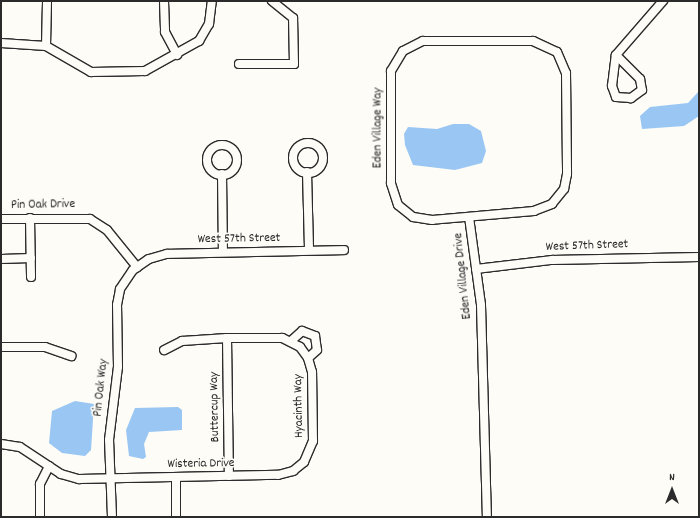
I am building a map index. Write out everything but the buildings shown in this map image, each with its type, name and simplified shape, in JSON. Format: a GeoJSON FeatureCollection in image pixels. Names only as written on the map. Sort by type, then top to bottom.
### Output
{"type":"FeatureCollection","features":[{"type":"Feature","properties":{"kind":"street"},"geometry":{"type":"LineString","coordinates":[[46,1],[46,46]]}},
{"type":"Feature","properties":{"kind":"street"},"geometry":{"type":"LineString","coordinates":[[164,1],[165,32],[178,55]]}},
{"type":"Feature","properties":{"kind":"street"},"geometry":{"type":"LineString","coordinates":[[1,43],[46,46],[85,70],[97,72],[145,71],[178,55],[204,36],[209,24],[212,1]]}},
{"type":"Feature","properties":{"kind":"street"},"geometry":{"type":"LineString","coordinates":[[239,64],[294,64],[293,18],[272,1]]}},
{"type":"Feature","properties":{"kind":"street"},"geometry":{"type":"LineString","coordinates":[[616,55],[640,79],[642,90],[631,98],[616,97],[612,86],[616,55],[663,1]]}},
{"type":"Feature","properties":{"kind":"street","name":"Eden Village Drive"},"geometry":{"type":"LineString","coordinates":[[475,41],[533,41],[548,46],[559,56],[567,78],[567,174],[560,196],[545,208],[469,217],[481,311],[486,517]]}},
{"type":"Feature","properties":{"kind":"street","name":"Eden Village Way"},"geometry":{"type":"LineString","coordinates":[[469,217],[420,220],[404,211],[394,199],[390,79],[395,60],[416,43],[475,41]]}},
{"type":"Feature","properties":{"kind":"street"},"geometry":{"type":"LineString","coordinates":[[307,172],[309,250]]}},
{"type":"Feature","properties":{"kind":"street"},"geometry":{"type":"LineString","coordinates":[[222,174],[223,252]]}},
{"type":"Feature","properties":{"kind":"street"},"geometry":{"type":"LineString","coordinates":[[30,218],[31,277]]}},
{"type":"Feature","properties":{"kind":"street","name":"Pin Oak Drive"},"geometry":{"type":"LineString","coordinates":[[1,219],[30,218],[93,220],[107,230],[137,267]]}},
{"type":"Feature","properties":{"kind":"street","name":"West 57th Street"},"geometry":{"type":"LineString","coordinates":[[137,267],[160,255],[223,252],[344,250]]}},
{"type":"Feature","properties":{"kind":"street","name":"West 57th Street"},"geometry":{"type":"LineString","coordinates":[[476,270],[552,260],[699,257]]}},
{"type":"Feature","properties":{"kind":"street"},"geometry":{"type":"LineString","coordinates":[[1,259],[31,258]]}},
{"type":"Feature","properties":{"kind":"street","name":"Pin Oak Way"},"geometry":{"type":"LineString","coordinates":[[112,517],[109,478],[109,435],[118,367],[117,301],[124,282],[137,267]]}},
{"type":"Feature","properties":{"kind":"street","name":"Hyacinth Way"},"geometry":{"type":"LineString","coordinates":[[293,472],[307,459],[313,441],[308,358],[301,348],[291,341],[302,331],[315,336],[318,347],[308,358]]}},
{"type":"Feature","properties":{"kind":"street"},"geometry":{"type":"LineString","coordinates":[[164,350],[182,341],[227,338],[291,341]]}},
{"type":"Feature","properties":{"kind":"street","name":"Buttercup Way"},"geometry":{"type":"LineString","coordinates":[[227,338],[229,476]]}},
{"type":"Feature","properties":{"kind":"street"},"geometry":{"type":"LineString","coordinates":[[1,347],[45,347],[71,356]]}},
{"type":"Feature","properties":{"kind":"street","name":"Wisteria Drive"},"geometry":{"type":"LineString","coordinates":[[1,444],[20,447],[49,466],[74,479],[229,476],[293,472]]}},
{"type":"Feature","properties":{"kind":"street"},"geometry":{"type":"LineString","coordinates":[[40,517],[40,488],[49,466]]}},
{"type":"Feature","properties":{"kind":"street"},"geometry":{"type":"LineString","coordinates":[[176,477],[176,517]]}},
{"type":"Feature","properties":{"kind":"water"},"geometry":{"type":"Polygon","coordinates":[[[699,91],[699,116],[684,126],[642,129],[640,116],[650,107],[688,103],[699,91]]]}},
{"type":"Feature","properties":{"kind":"water"},"geometry":{"type":"Polygon","coordinates":[[[453,124],[469,124],[481,131],[486,151],[482,163],[455,170],[413,165],[405,145],[404,134],[408,127],[437,129],[453,124]]]}},
{"type":"Feature","properties":{"kind":"water"},"geometry":{"type":"Polygon","coordinates":[[[75,401],[94,404],[91,450],[85,456],[62,453],[49,443],[52,411],[75,401]]]}},
{"type":"Feature","properties":{"kind":"water"},"geometry":{"type":"Polygon","coordinates":[[[178,407],[182,410],[182,430],[149,432],[144,444],[146,457],[143,459],[129,456],[126,430],[135,408],[178,407]]]}}]}
